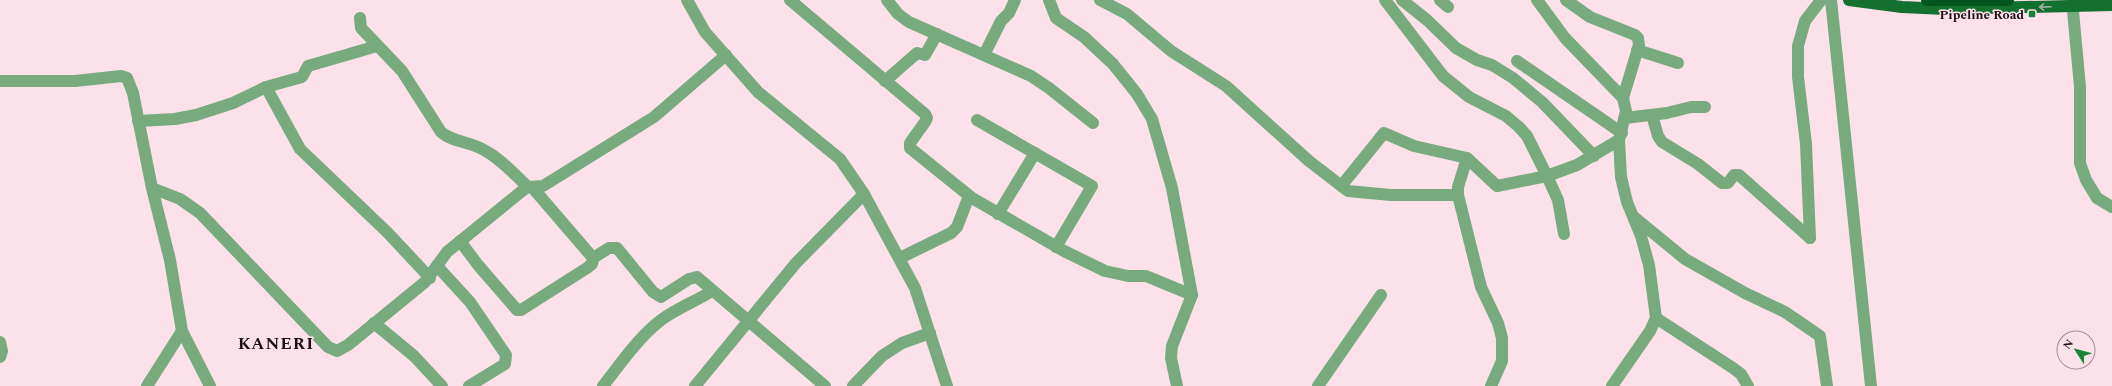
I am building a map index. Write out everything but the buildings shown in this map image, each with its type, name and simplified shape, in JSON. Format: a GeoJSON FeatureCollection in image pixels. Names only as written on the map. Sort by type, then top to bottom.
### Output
{"type":"FeatureCollection","features":[{"type":"Feature","properties":{"kind":"highway"},"geometry":{"type":"LineString","coordinates":[[1927,0],[2008,0]]}},
{"type":"Feature","properties":{"kind":"main road"},"geometry":{"type":"LineString","coordinates":[[1850,0],[1902,7],[1945,9],[1995,4],[2072,3],[2112,5]]}},
{"type":"Feature","properties":{"kind":"street"},"geometry":{"type":"LineString","coordinates":[[687,0],[705,32],[758,92],[840,159],[864,194],[915,288],[946,386]]}},
{"type":"Feature","properties":{"kind":"street"},"geometry":{"type":"LineString","coordinates":[[790,0],[925,114],[927,118],[910,143],[912,151],[969,196],[1056,247],[1105,271],[1128,276],[1146,276],[1192,295]]}},
{"type":"Feature","properties":{"kind":"street"},"geometry":{"type":"LineString","coordinates":[[887,0],[898,14],[909,22],[1030,76],[1049,88],[1093,123]]}},
{"type":"Feature","properties":{"kind":"street"},"geometry":{"type":"LineString","coordinates":[[984,55],[1014,0]]}},
{"type":"Feature","properties":{"kind":"street"},"geometry":{"type":"LineString","coordinates":[[1049,0],[1056,18],[1084,37],[1113,64],[1137,94],[1152,119],[1172,188],[1192,295],[1172,346],[1171,358],[1178,386]]}},
{"type":"Feature","properties":{"kind":"street"},"geometry":{"type":"LineString","coordinates":[[1100,0],[1127,14],[1170,51],[1226,86],[1310,161],[1348,191],[1391,195],[1458,195]]}},
{"type":"Feature","properties":{"kind":"street"},"geometry":{"type":"LineString","coordinates":[[1385,0],[1443,76],[1460,91],[1506,116],[1527,136],[1558,200],[1564,234]]}},
{"type":"Feature","properties":{"kind":"street"},"geometry":{"type":"LineString","coordinates":[[1402,0],[1427,20],[1456,48],[1476,60],[1492,65],[1513,78],[1542,102],[1594,156]]}},
{"type":"Feature","properties":{"kind":"street"},"geometry":{"type":"LineString","coordinates":[[1566,0],[1590,17],[1636,35],[1639,45],[1623,98],[1626,111],[1621,136],[1621,177],[1627,202],[1642,236],[1649,265],[1656,318],[1650,331],[1612,386]]}},
{"type":"Feature","properties":{"kind":"street"},"geometry":{"type":"LineString","coordinates":[[1652,115],[1658,136],[1662,142],[1698,164],[1722,183],[1728,183],[1734,175],[1739,175],[1810,238],[1806,144],[1798,77],[1798,46],[1805,21],[1821,0]]}},
{"type":"Feature","properties":{"kind":"street"},"geometry":{"type":"LineString","coordinates":[[1831,0],[1871,386]]}},
{"type":"Feature","properties":{"kind":"street"},"geometry":{"type":"LineString","coordinates":[[1540,1],[1565,38],[1623,98]]}},
{"type":"Feature","properties":{"kind":"street"},"geometry":{"type":"LineString","coordinates":[[2072,3],[2080,86],[2080,163],[2086,180],[2097,198],[2112,207]]}},
{"type":"Feature","properties":{"kind":"street"},"geometry":{"type":"LineString","coordinates":[[360,18],[361,28],[405,76],[441,132],[450,138],[472,144],[485,150],[498,160],[530,187],[593,258]]}},
{"type":"Feature","properties":{"kind":"street"},"geometry":{"type":"LineString","coordinates":[[885,81],[917,53],[922,56],[925,55],[937,34]]}},
{"type":"Feature","properties":{"kind":"street"},"geometry":{"type":"LineString","coordinates":[[138,121],[175,119],[196,115],[233,103],[266,86],[302,77],[308,66],[377,46]]}},
{"type":"Feature","properties":{"kind":"street"},"geometry":{"type":"LineString","coordinates":[[1637,50],[1678,62]]}},
{"type":"Feature","properties":{"kind":"street"},"geometry":{"type":"LineString","coordinates":[[152,188],[180,199],[200,213],[332,350],[336,351],[348,345],[430,278],[442,258],[460,241],[530,187],[543,186],[654,117],[726,55]]}},
{"type":"Feature","properties":{"kind":"street"},"geometry":{"type":"LineString","coordinates":[[1517,61],[1621,136]]}},
{"type":"Feature","properties":{"kind":"street"},"geometry":{"type":"LineString","coordinates":[[0,81],[75,81],[121,76],[127,78],[130,83],[152,188],[170,260],[182,331],[210,386]]}},
{"type":"Feature","properties":{"kind":"street"},"geometry":{"type":"LineString","coordinates":[[266,86],[300,149],[388,233],[430,278]]}},
{"type":"Feature","properties":{"kind":"street"},"geometry":{"type":"LineString","coordinates":[[1625,118],[1652,115],[1691,107],[1705,107]]}},
{"type":"Feature","properties":{"kind":"street"},"geometry":{"type":"LineString","coordinates":[[977,120],[1092,186],[1056,247]]}},
{"type":"Feature","properties":{"kind":"street"},"geometry":{"type":"LineString","coordinates":[[1342,185],[1384,134],[1414,146],[1467,158],[1497,186],[1547,176],[1577,165],[1594,156],[1621,136]]}},
{"type":"Feature","properties":{"kind":"street"},"geometry":{"type":"LineString","coordinates":[[998,214],[1035,153]]}},
{"type":"Feature","properties":{"kind":"street"},"geometry":{"type":"LineString","coordinates":[[1467,158],[1458,187],[1458,195],[1481,287],[1498,323],[1502,338],[1502,361],[1491,386]]}},
{"type":"Feature","properties":{"kind":"street"},"geometry":{"type":"LineString","coordinates":[[695,386],[796,263],[864,194]]}},
{"type":"Feature","properties":{"kind":"street"},"geometry":{"type":"LineString","coordinates":[[900,258],[951,233],[958,227],[969,196]]}},
{"type":"Feature","properties":{"kind":"street"},"geometry":{"type":"LineString","coordinates":[[1633,216],[1685,259],[1745,293],[1785,312],[1816,331],[1820,336],[1827,386]]}},
{"type":"Feature","properties":{"kind":"street"},"geometry":{"type":"LineString","coordinates":[[460,241],[517,310],[521,310],[587,268],[592,264],[593,258],[609,248],[617,248],[654,292],[661,297],[694,277],[700,279],[748,322],[825,386]]}},
{"type":"Feature","properties":{"kind":"street"},"geometry":{"type":"LineString","coordinates":[[437,266],[470,302],[506,355],[505,364],[469,386]]}},
{"type":"Feature","properties":{"kind":"street"},"geometry":{"type":"LineString","coordinates":[[604,386],[626,357],[662,319],[712,291]]}},
{"type":"Feature","properties":{"kind":"street"},"geometry":{"type":"LineString","coordinates":[[1318,386],[1381,295]]}},
{"type":"Feature","properties":{"kind":"street"},"geometry":{"type":"LineString","coordinates":[[1656,318],[1733,368],[1741,374],[1748,386]]}},
{"type":"Feature","properties":{"kind":"street"},"geometry":{"type":"LineString","coordinates":[[374,323],[414,356],[442,386]]}},
{"type":"Feature","properties":{"kind":"street"},"geometry":{"type":"LineString","coordinates":[[147,386],[182,331]]}},
{"type":"Feature","properties":{"kind":"street"},"geometry":{"type":"LineString","coordinates":[[853,386],[882,356],[902,343],[930,333]]}},
{"type":"Feature","properties":{"kind":"street"},"geometry":{"type":"LineString","coordinates":[[0,342],[2,351],[0,357]]}},
{"type":"Feature","properties":{"kind":"place","name":"Pipeline Road"},"geometry":{"type":"Point","coordinates":[2032,14]}},
{"type":"Feature","properties":{"kind":"district","name":"KANERI"},"geometry":{"type":"Point","coordinates":[276,343]}}]}
